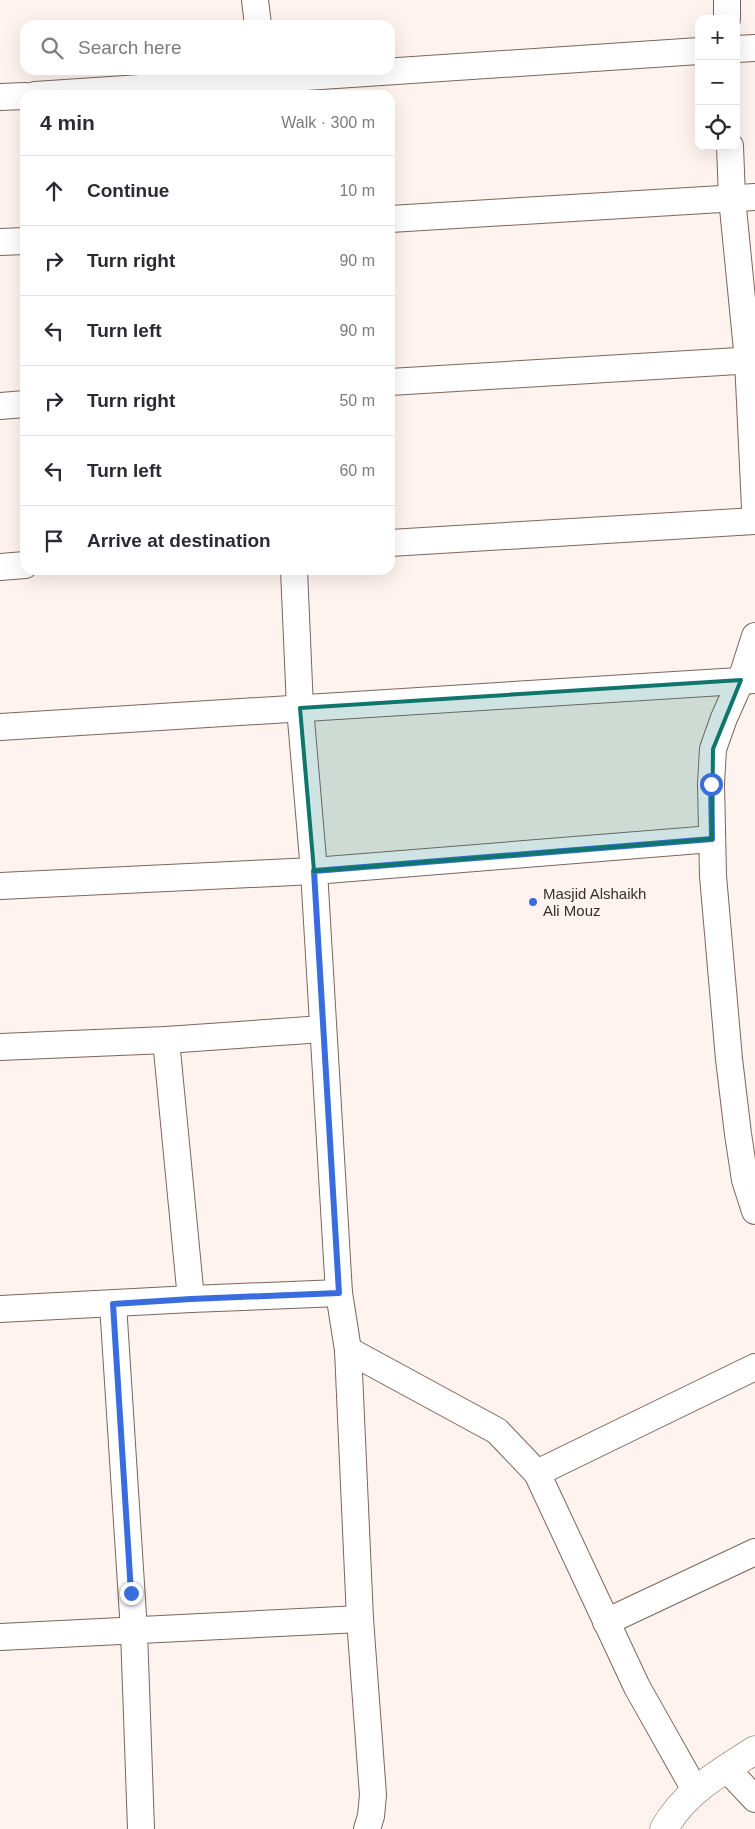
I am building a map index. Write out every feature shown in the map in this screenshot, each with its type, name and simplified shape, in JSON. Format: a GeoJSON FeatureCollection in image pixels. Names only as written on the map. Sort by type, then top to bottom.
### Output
{"type":"FeatureCollection","features":[{"type":"Feature","properties":{"kind":"street"},"geometry":{"type":"LineString","coordinates":[[255,0],[257,20]]}},
{"type":"Feature","properties":{"kind":"street"},"geometry":{"type":"LineString","coordinates":[[727,0],[727,15]]}},
{"type":"Feature","properties":{"kind":"street"},"geometry":{"type":"LineString","coordinates":[[740,49],[755,48]]}},
{"type":"Feature","properties":{"kind":"street"},"geometry":{"type":"LineString","coordinates":[[395,73],[695,51]]}},
{"type":"Feature","properties":{"kind":"street"},"geometry":{"type":"LineString","coordinates":[[123,90],[361,75]]}},
{"type":"Feature","properties":{"kind":"street"},"geometry":{"type":"LineString","coordinates":[[0,97],[20,96]]}},
{"type":"Feature","properties":{"kind":"street"},"geometry":{"type":"LineString","coordinates":[[731,150],[743,197],[751,360],[755,508]]}},
{"type":"Feature","properties":{"kind":"street"},"geometry":{"type":"LineString","coordinates":[[395,219],[743,197]]}},
{"type":"Feature","properties":{"kind":"street"},"geometry":{"type":"LineString","coordinates":[[0,242],[20,241]]}},
{"type":"Feature","properties":{"kind":"street"},"geometry":{"type":"LineString","coordinates":[[395,382],[751,360]]}},
{"type":"Feature","properties":{"kind":"street"},"geometry":{"type":"LineString","coordinates":[[0,406],[20,404]]}},
{"type":"Feature","properties":{"kind":"street"},"geometry":{"type":"LineString","coordinates":[[395,543],[755,521]]}},
{"type":"Feature","properties":{"kind":"street"},"geometry":{"type":"LineString","coordinates":[[0,567],[20,565]]}},
{"type":"Feature","properties":{"kind":"street"},"geometry":{"type":"LineString","coordinates":[[294,575],[300,708],[314,871],[339,1293],[348,1350],[360,1619],[373,1794],[371,1816],[367,1829]]}},
{"type":"Feature","properties":{"kind":"street"},"geometry":{"type":"LineString","coordinates":[[755,636],[748,680],[724,718],[713,749],[711,784],[712,876],[728,1060],[744,1171],[755,1210]]}},
{"type":"Feature","properties":{"kind":"street"},"geometry":{"type":"LineString","coordinates":[[0,727],[748,680]]}},
{"type":"Feature","properties":{"kind":"street"},"geometry":{"type":"LineString","coordinates":[[0,886],[314,871],[712,839]]}},
{"type":"Feature","properties":{"kind":"street"},"geometry":{"type":"LineString","coordinates":[[0,1048],[166,1040],[323,1028]]}},
{"type":"Feature","properties":{"kind":"street"},"geometry":{"type":"LineString","coordinates":[[166,1040],[191,1299]]}},
{"type":"Feature","properties":{"kind":"street"},"geometry":{"type":"LineString","coordinates":[[0,1309],[339,1293]]}},
{"type":"Feature","properties":{"kind":"street"},"geometry":{"type":"LineString","coordinates":[[113,1304],[134,1631],[141,1829]]}},
{"type":"Feature","properties":{"kind":"street"},"geometry":{"type":"LineString","coordinates":[[348,1350],[497,1431],[537,1473],[637,1687],[695,1790]]}},
{"type":"Feature","properties":{"kind":"street"},"geometry":{"type":"LineString","coordinates":[[537,1473],[755,1367]]}},
{"type":"Feature","properties":{"kind":"street"},"geometry":{"type":"LineString","coordinates":[[606,1622],[755,1552]]}},
{"type":"Feature","properties":{"kind":"street"},"geometry":{"type":"LineString","coordinates":[[0,1637],[360,1619]]}},
{"type":"Feature","properties":{"kind":"street"},"geometry":{"type":"LineString","coordinates":[[664,1829],[669,1820],[695,1790],[755,1750]]}},
{"type":"Feature","properties":{"kind":"street"},"geometry":{"type":"LineString","coordinates":[[726,1768],[755,1799]]}},
{"type":"Feature","properties":{"kind":"highlighted area"},"geometry":{"type":"Polygon","coordinates":[[[741,680],[713,749],[712,839],[314,871],[300,708],[741,680]]]}},
{"type":"Feature","properties":{"kind":"place","name":"Masjid Alshaikh Ali Mouz"},"geometry":{"type":"Point","coordinates":[533,902]}},
{"type":"Feature","properties":{"kind":"route"},"geometry":{"type":"LineString","coordinates":[[131,1593],[113,1304],[339,1293],[314,871],[712,839],[711,784]]}}]}
